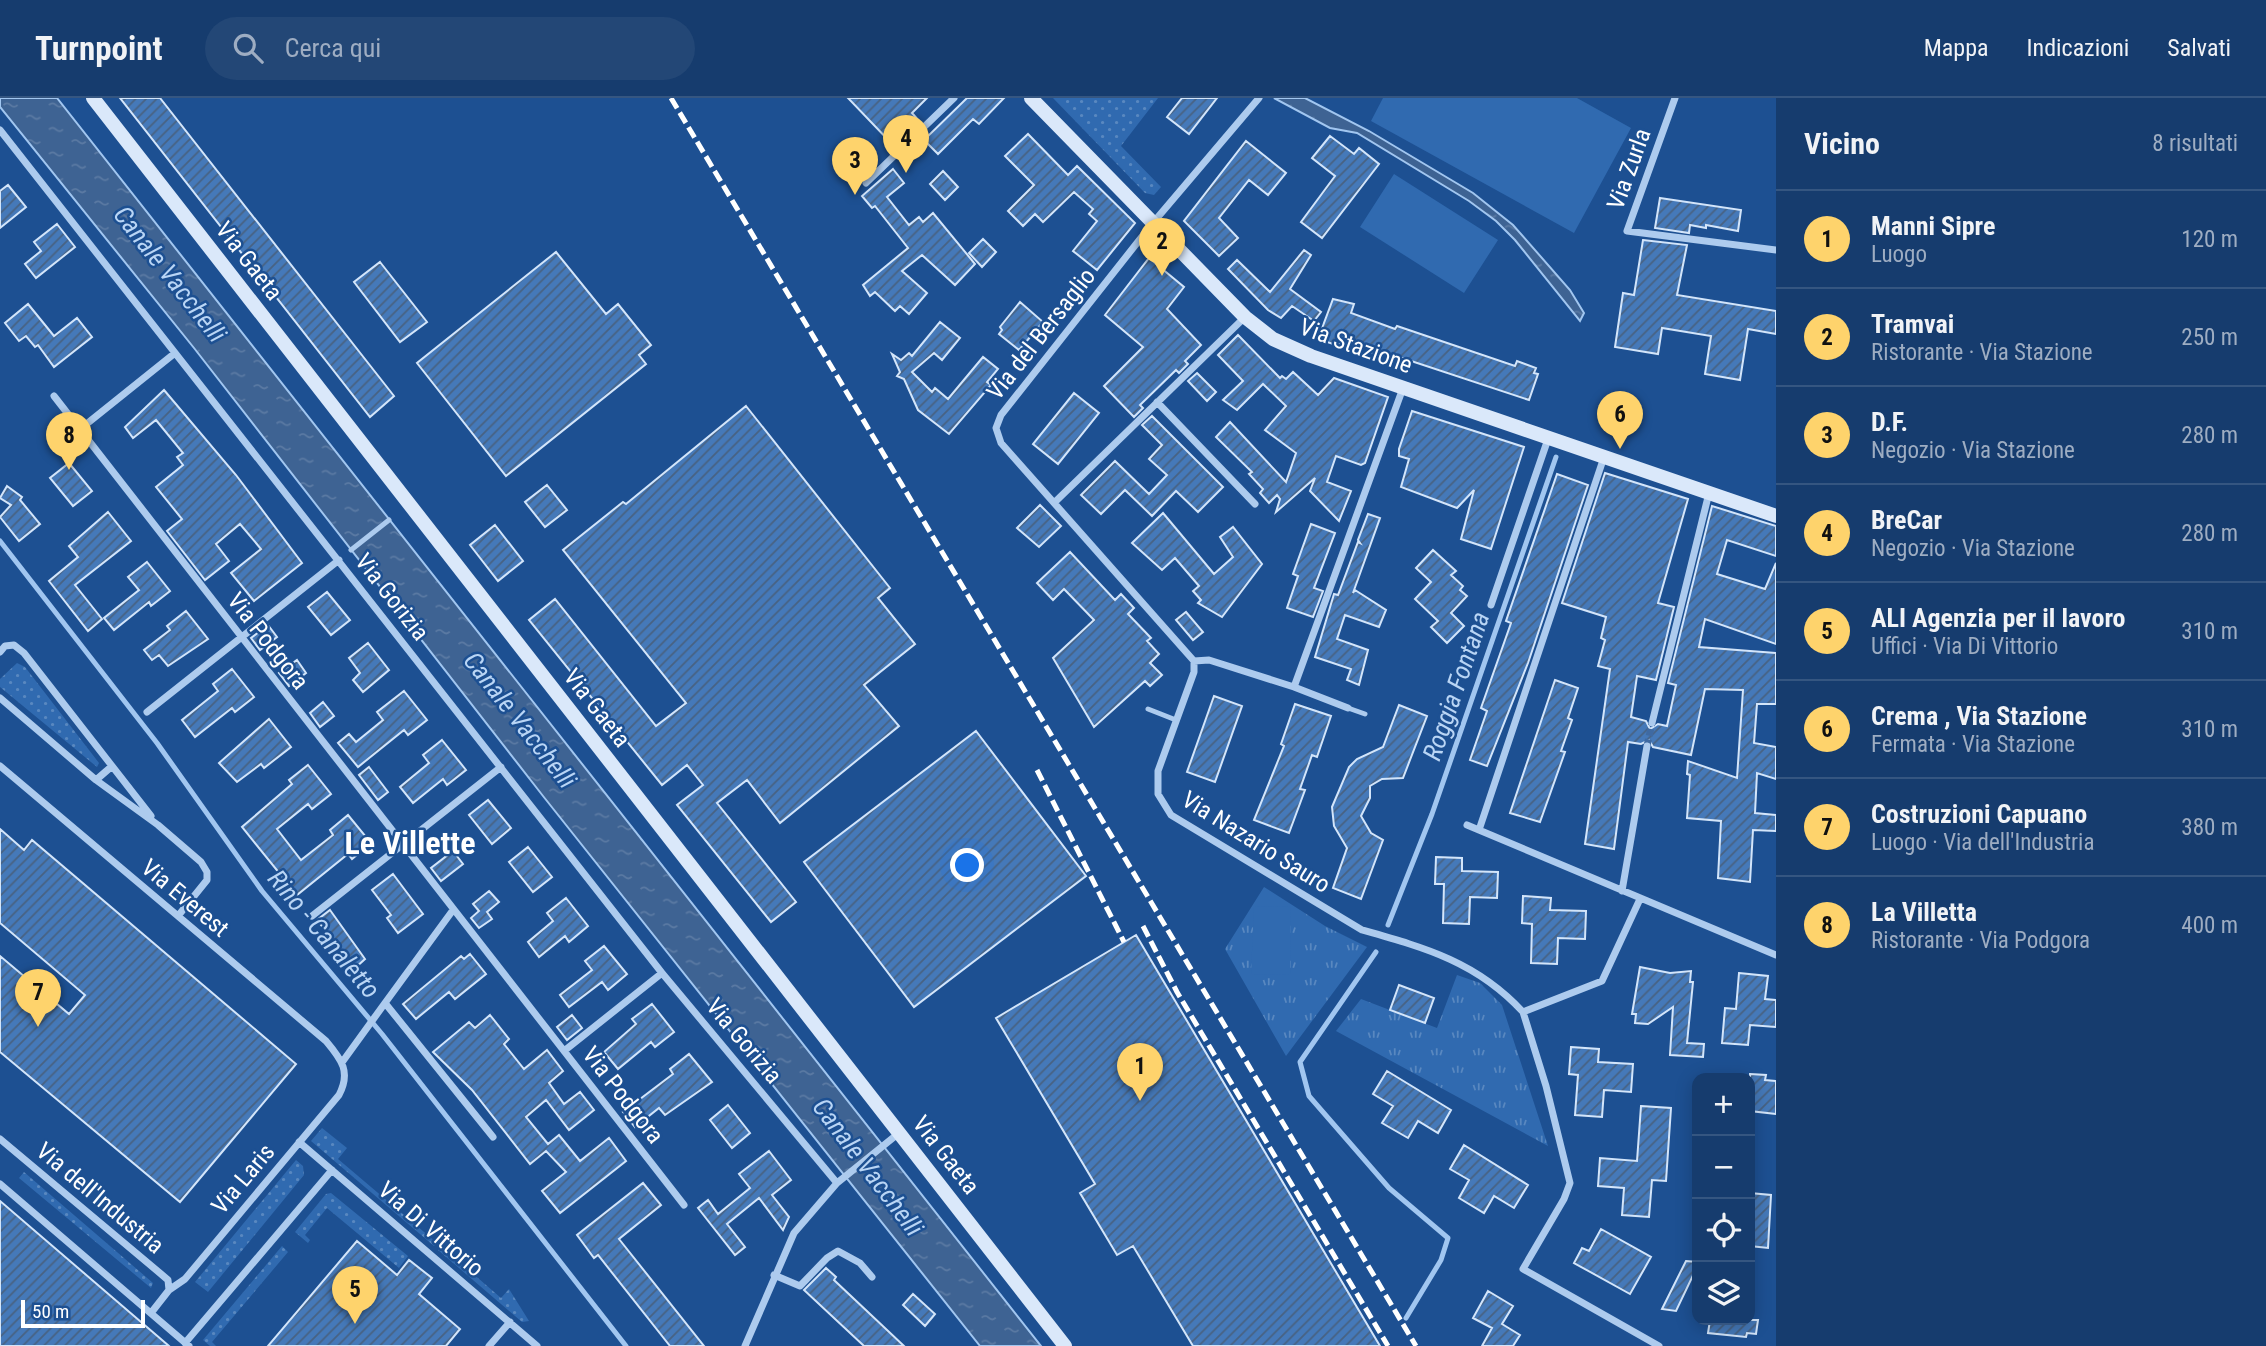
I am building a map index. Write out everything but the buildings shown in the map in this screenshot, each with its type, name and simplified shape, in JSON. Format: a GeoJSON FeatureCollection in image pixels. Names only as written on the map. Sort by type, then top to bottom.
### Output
{"type":"FeatureCollection","features":[{"type":"Feature","properties":{"kind":"main road","name":"Via Gaeta"},"geometry":{"type":"LineString","coordinates":[[93,98],[1066,1346]]}},
{"type":"Feature","properties":{"kind":"main road","name":"Via Stazione"},"geometry":{"type":"LineString","coordinates":[[1031,98],[1245,317],[1293,350],[1776,516]]}},
{"type":"Feature","properties":{"kind":"street"},"geometry":{"type":"LineString","coordinates":[[866,183],[954,98]]}},
{"type":"Feature","properties":{"kind":"street"},"geometry":{"type":"LineString","coordinates":[[1152,224],[1259,98]]}},
{"type":"Feature","properties":{"kind":"street","name":"Via Zurla"},"geometry":{"type":"LineString","coordinates":[[1675,98],[1627,230],[1776,250]]}},
{"type":"Feature","properties":{"kind":"street","name":"Via Gorizia"},"geometry":{"type":"LineString","coordinates":[[0,130],[662,973],[837,1183]]}},
{"type":"Feature","properties":{"kind":"street","name":"Via del Bersaglio"},"geometry":{"type":"LineString","coordinates":[[1056,501],[1002,443],[996,428],[1001,415],[1152,224]]}},
{"type":"Feature","properties":{"kind":"street"},"geometry":{"type":"LineString","coordinates":[[1245,317],[1056,501],[1194,661],[1209,660],[1349,708]]}},
{"type":"Feature","properties":{"kind":"street"},"geometry":{"type":"LineString","coordinates":[[79,430],[175,353]]}},
{"type":"Feature","properties":{"kind":"street"},"geometry":{"type":"LineString","coordinates":[[1294,687],[1403,388]]}},
{"type":"Feature","properties":{"kind":"street","name":"Via Podgora"},"geometry":{"type":"LineString","coordinates":[[54,396],[684,1205]]}},
{"type":"Feature","properties":{"kind":"street"},"geometry":{"type":"LineString","coordinates":[[1157,402],[1255,504]]}},
{"type":"Feature","properties":{"kind":"street"},"geometry":{"type":"LineString","coordinates":[[1491,605],[1548,439]]}},
{"type":"Feature","properties":{"kind":"street"},"geometry":{"type":"LineString","coordinates":[[1479,830],[1604,457]]}},
{"type":"Feature","properties":{"kind":"street"},"geometry":{"type":"LineString","coordinates":[[1652,723],[1709,493]]}},
{"type":"Feature","properties":{"kind":"street"},"geometry":{"type":"LineString","coordinates":[[147,712],[339,560]]}},
{"type":"Feature","properties":{"kind":"street"},"geometry":{"type":"LineString","coordinates":[[0,652],[5,646],[14,645],[24,653],[158,825]]}},
{"type":"Feature","properties":{"kind":"street","name":"Via Nazario Sauro"},"geometry":{"type":"LineString","coordinates":[[1194,661],[1194,672],[1157,783],[1163,806],[1171,815],[1371,933],[1468,967],[1499,986],[1522,1012]]}},
{"type":"Feature","properties":{"kind":"street"},"geometry":{"type":"LineString","coordinates":[[0,698],[96,780],[158,825],[201,862],[207,872],[206,880],[178,916]]}},
{"type":"Feature","properties":{"kind":"street"},"geometry":{"type":"LineString","coordinates":[[1622,891],[1647,746]]}},
{"type":"Feature","properties":{"kind":"street","name":"Via Everest"},"geometry":{"type":"LineString","coordinates":[[0,766],[326,1041],[343,1061]]}},
{"type":"Feature","properties":{"kind":"street"},"geometry":{"type":"LineString","coordinates":[[312,916],[501,766]]}},
{"type":"Feature","properties":{"kind":"street"},"geometry":{"type":"LineString","coordinates":[[96,780],[111,767]]}},
{"type":"Feature","properties":{"kind":"street"},"geometry":{"type":"LineString","coordinates":[[1468,825],[1776,955]]}},
{"type":"Feature","properties":{"kind":"street"},"geometry":{"type":"LineString","coordinates":[[1640,899],[1601,981],[1522,1012],[1546,1086],[1570,1183],[1564,1199],[1523,1269],[1659,1346]]}},
{"type":"Feature","properties":{"kind":"street"},"geometry":{"type":"LineString","coordinates":[[343,1061],[453,910]]}},
{"type":"Feature","properties":{"kind":"street"},"geometry":{"type":"LineString","coordinates":[[564,1051],[662,973]]}},
{"type":"Feature","properties":{"kind":"street"},"geometry":{"type":"LineString","coordinates":[[385,1003],[493,1137]]}},
{"type":"Feature","properties":{"kind":"street","name":"Via Laris"},"geometry":{"type":"LineString","coordinates":[[150,1313],[169,1290],[185,1279],[345,1083],[343,1061]]}},
{"type":"Feature","properties":{"kind":"street"},"geometry":{"type":"LineString","coordinates":[[745,1346],[794,1233],[837,1183],[900,1133]]}},
{"type":"Feature","properties":{"kind":"street","name":"Via dell'Industria"},"geometry":{"type":"LineString","coordinates":[[0,1139],[162,1274],[168,1280],[169,1290]]}},
{"type":"Feature","properties":{"kind":"street","name":"Via Di Vittorio"},"geometry":{"type":"LineString","coordinates":[[299,1142],[537,1346]]}},
{"type":"Feature","properties":{"kind":"street"},"geometry":{"type":"LineString","coordinates":[[0,1184],[187,1344],[332,1170]]}},
{"type":"Feature","properties":{"kind":"street"},"geometry":{"type":"LineString","coordinates":[[774,1275],[800,1286],[827,1258],[838,1251],[853,1259],[872,1276]]}},
{"type":"Feature","properties":{"kind":"street"},"geometry":{"type":"LineString","coordinates":[[489,1346],[510,1322]]}},
{"type":"Feature","properties":{"kind":"lane"},"geometry":{"type":"LineString","coordinates":[[351,550],[389,520]]}},
{"type":"Feature","properties":{"kind":"lane"},"geometry":{"type":"LineString","coordinates":[[1349,708],[1365,714]]}},
{"type":"Feature","properties":{"kind":"lane"},"geometry":{"type":"LineString","coordinates":[[1148,709],[1176,720]]}},
{"type":"Feature","properties":{"kind":"green space"},"geometry":{"type":"Polygon","coordinates":[[[1053,98],[1158,98],[1121,146],[1161,187],[1154,195],[1145,193],[1053,98]]]}},
{"type":"Feature","properties":{"kind":"green space"},"geometry":{"type":"Polygon","coordinates":[[[1383,98],[1577,98],[1631,128],[1574,233],[1371,121],[1383,98]]]}},
{"type":"Feature","properties":{"kind":"green space"},"geometry":{"type":"Polygon","coordinates":[[[1394,174],[1498,240],[1464,293],[1360,227],[1394,174]]]}},
{"type":"Feature","properties":{"kind":"green space"},"geometry":{"type":"Polygon","coordinates":[[[17,663],[25,667],[99,763],[97,767],[0,687],[0,679],[17,663]]]}},
{"type":"Feature","properties":{"kind":"green space"},"geometry":{"type":"Polygon","coordinates":[[[1264,887],[1325,926],[1367,947],[1286,1056],[1225,949],[1264,887]]]}},
{"type":"Feature","properties":{"kind":"green space"},"geometry":{"type":"Polygon","coordinates":[[[1254,906],[1291,907],[1290,975],[1251,974],[1254,906]]]}},
{"type":"Feature","properties":{"kind":"green space"},"geometry":{"type":"Polygon","coordinates":[[[1457,975],[1480,983],[1502,1005],[1548,1146],[1336,1031],[1361,999],[1437,1028],[1457,975]]]}},
{"type":"Feature","properties":{"kind":"green space"},"geometry":{"type":"Polygon","coordinates":[[[322,1128],[347,1148],[338,1159],[437,1243],[434,1246],[311,1141],[322,1128]]]}},
{"type":"Feature","properties":{"kind":"green space"},"geometry":{"type":"Polygon","coordinates":[[[296,1160],[303,1166],[304,1175],[208,1292],[195,1282],[296,1160]]]}},
{"type":"Feature","properties":{"kind":"green space"},"geometry":{"type":"Polygon","coordinates":[[[24,1172],[153,1283],[151,1288],[19,1178],[24,1172]]]}},
{"type":"Feature","properties":{"kind":"green space"},"geometry":{"type":"Polygon","coordinates":[[[331,1193],[408,1256],[399,1268],[327,1208],[305,1235],[310,1240],[308,1243],[295,1232],[326,1194],[331,1193]]]}},
{"type":"Feature","properties":{"kind":"green space"},"geometry":{"type":"Polygon","coordinates":[[[282,1246],[288,1252],[212,1342],[216,1346],[210,1346],[203,1340],[282,1246]]]}},
{"type":"Feature","properties":{"kind":"green space"},"geometry":{"type":"Polygon","coordinates":[[[441,1246],[501,1298],[509,1289],[529,1321],[522,1322],[438,1250],[441,1246]]]}},
{"type":"Feature","properties":{"kind":"water","name":"Canale Vacchelli"},"geometry":{"type":"Polygon","coordinates":[[[0,98],[57,98],[1041,1346],[980,1346],[543,796],[194,348],[0,107],[0,98]]]}},
{"type":"Feature","properties":{"kind":"water"},"geometry":{"type":"Polygon","coordinates":[[[1274,98],[1305,98],[1369,131],[1473,193],[1513,225],[1570,290],[1584,313],[1580,321],[1515,240],[1496,221],[1469,201],[1357,133],[1330,128],[1274,98]]]}},
{"type":"Feature","properties":{"kind":"waterway","name":"Roggia Fontana"},"geometry":{"type":"LineString","coordinates":[[1388,925],[1432,814],[1556,457]]}},
{"type":"Feature","properties":{"kind":"waterway","name":"Rino - Canaletto"},"geometry":{"type":"LineString","coordinates":[[0,541],[157,743],[262,891],[382,1034],[626,1346]]}},
{"type":"Feature","properties":{"kind":"waterway","name":"Roggia Fontana"},"geometry":{"type":"LineString","coordinates":[[1376,952],[1300,1062],[1309,1096],[1389,1188],[1448,1238],[1441,1260],[1406,1318]]}},
{"type":"Feature","properties":{"kind":"tunnel"},"geometry":{"type":"LineString","coordinates":[[1647,746],[1652,723]]}},
{"type":"Feature","properties":{"kind":"railway"},"geometry":{"type":"LineString","coordinates":[[671,98],[1416,1346]]}},
{"type":"Feature","properties":{"kind":"railway"},"geometry":{"type":"LineString","coordinates":[[1037,770],[1124,942]]}},
{"type":"Feature","properties":{"kind":"railway"},"geometry":{"type":"LineString","coordinates":[[1143,926],[1177,992],[1388,1346]]}},
{"type":"Feature","properties":{"kind":"place","name":"BreCar"},"geometry":{"type":"Point","coordinates":[906,173]}},
{"type":"Feature","properties":{"kind":"place","name":"D.F."},"geometry":{"type":"Point","coordinates":[855,195]}},
{"type":"Feature","properties":{"kind":"place","name":"Tramvai"},"geometry":{"type":"Point","coordinates":[1162,276]}},
{"type":"Feature","properties":{"kind":"place","name":"Crema , Via Stazione"},"geometry":{"type":"Point","coordinates":[1620,449]}},
{"type":"Feature","properties":{"kind":"place","name":"La Villetta"},"geometry":{"type":"Point","coordinates":[69,470]}},
{"type":"Feature","properties":{"kind":"place","name":"Costruzioni Capuano"},"geometry":{"type":"Point","coordinates":[38,1027]}},
{"type":"Feature","properties":{"kind":"place","name":"Manni Sipre"},"geometry":{"type":"Point","coordinates":[1140,1101]}},
{"type":"Feature","properties":{"kind":"place","name":"ALI Agenzia per il lavoro"},"geometry":{"type":"Point","coordinates":[355,1324]}},
{"type":"Feature","properties":{"kind":"district","name":"Le Villette"},"geometry":{"type":"Point","coordinates":[410,843]}}]}
